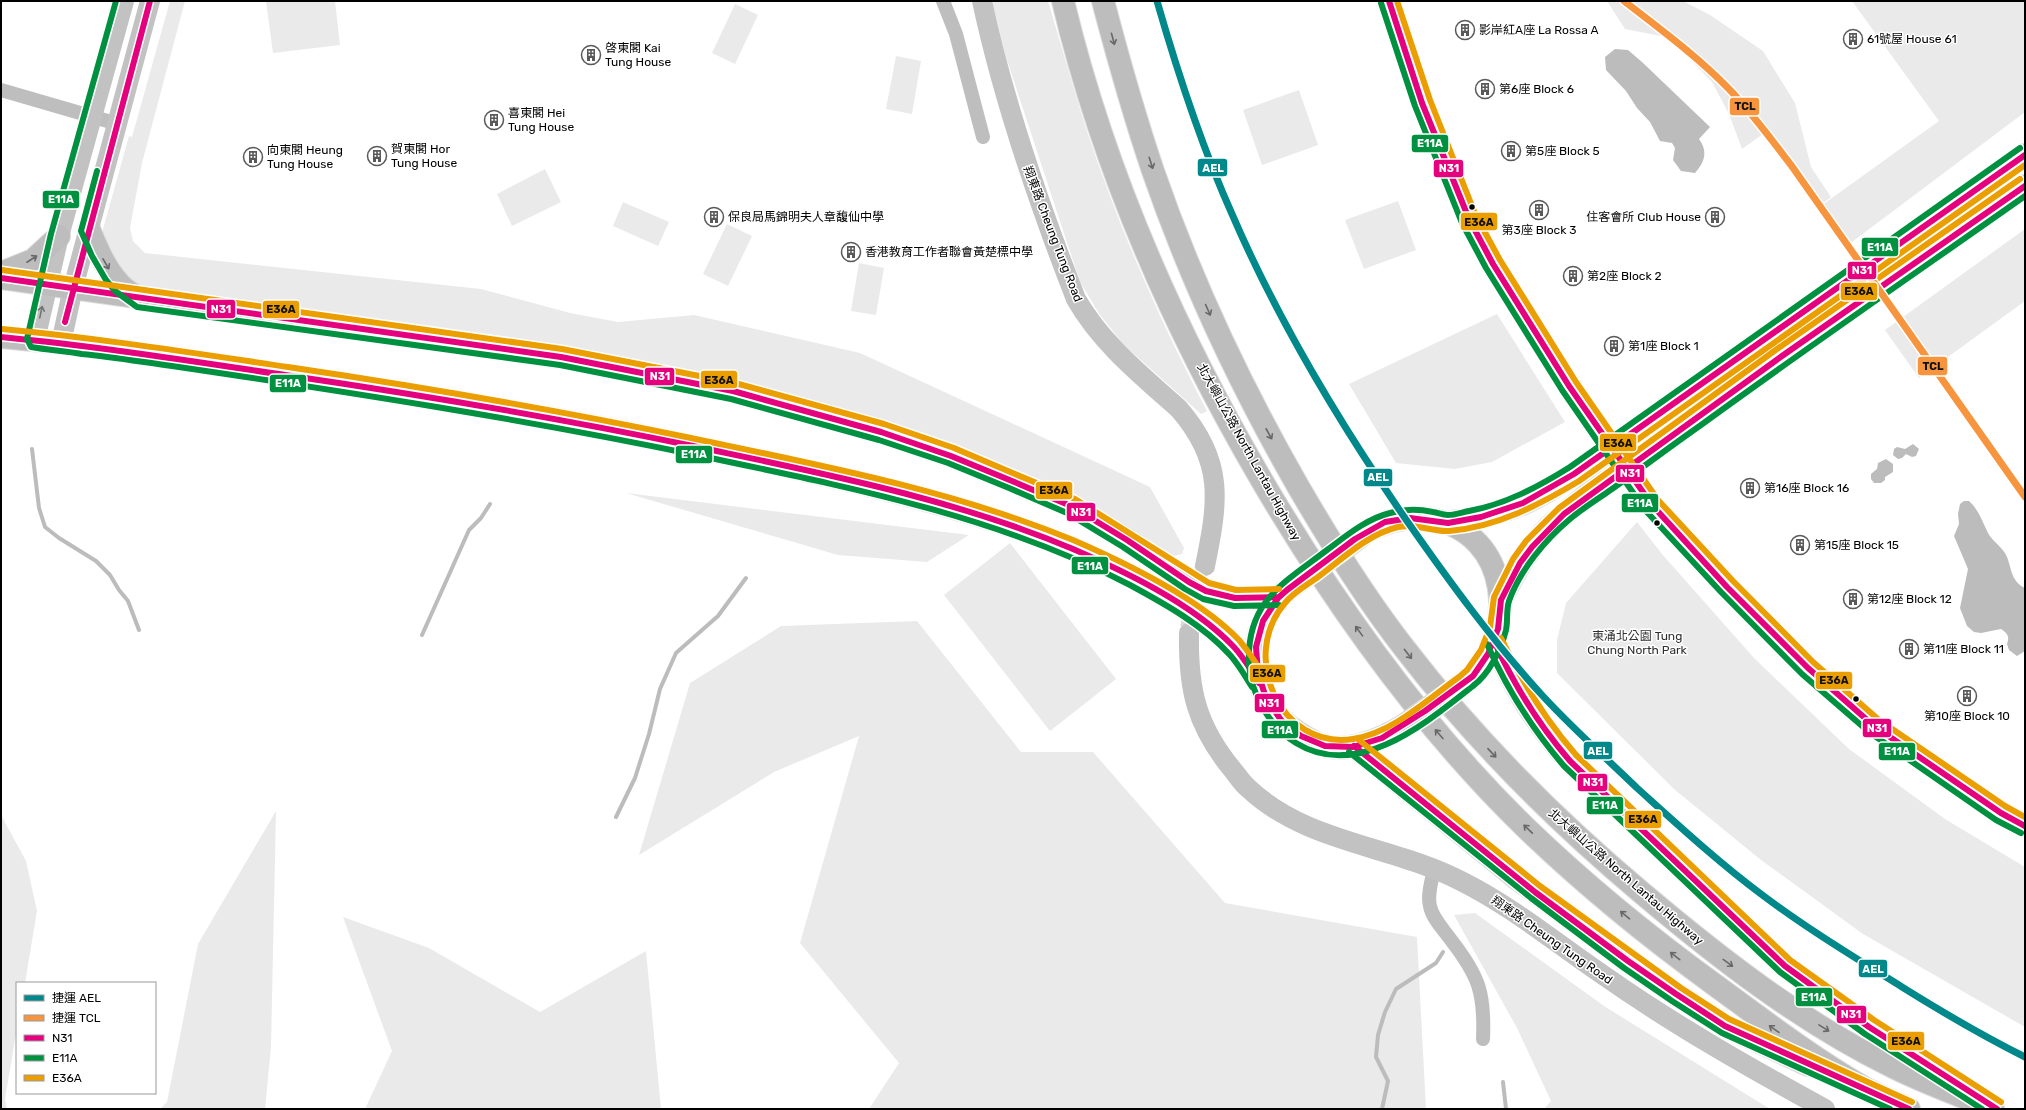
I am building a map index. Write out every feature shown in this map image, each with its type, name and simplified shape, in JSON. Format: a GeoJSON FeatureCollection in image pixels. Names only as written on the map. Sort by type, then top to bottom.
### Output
{"type":"FeatureCollection","features":[{"type":"Feature","properties":{"kind":"main road"},"geometry":{"type":"LineString","coordinates":[[35,340],[59,236],[91,115],[124,1]]}},
{"type":"Feature","properties":{"kind":"main road"},"geometry":{"type":"LineString","coordinates":[[61,343],[73,288],[150,1]]}},
{"type":"Feature","properties":{"kind":"main road","name":"翔東路 Cheung Tung Road"},"geometry":{"type":"LineString","coordinates":[[982,1],[992,47],[1024,159],[1076,299],[1086,317],[1103,339],[1179,409],[1189,421],[1206,449],[1211,463],[1216,492],[1213,525],[1205,566]]}},
{"type":"Feature","properties":{"kind":"main road","name":"北大嶼山公路 North Lantau Highway"},"geometry":{"type":"LineString","coordinates":[[1063,1],[1094,111],[1120,184],[1153,266],[1187,340],[1239,441],[1292,532],[1377,657],[1463,762],[1526,828],[1560,859],[1684,962],[1782,1034],[1866,1088],[1909,1109]]}},
{"type":"Feature","properties":{"kind":"main road","name":"北大嶼山公路 North Lantau Highway"},"geometry":{"type":"LineString","coordinates":[[1103,1],[1129,98],[1154,174],[1192,275],[1223,343],[1266,429],[1321,525],[1374,606],[1429,679],[1508,770],[1579,839],[1670,917],[1723,959],[1791,1007],[1840,1038],[1888,1065],[1921,1081],[1993,1109]]}},
{"type":"Feature","properties":{"kind":"main road"},"geometry":{"type":"LineString","coordinates":[[1390,1],[1408,65],[1469,219],[1493,264],[1569,386],[1652,505],[1727,586],[1808,668],[1870,722],[2001,813],[2025,826]]}},
{"type":"Feature","properties":{"kind":"main road"},"geometry":{"type":"LineString","coordinates":[[1446,523],[1482,517],[1508,510],[1539,496],[1574,474],[2025,155]]}},
{"type":"Feature","properties":{"kind":"main road"},"geometry":{"type":"LineString","coordinates":[[1501,600],[1527,553],[1554,523],[1589,494],[1782,356],[2025,186]]}},
{"type":"Feature","properties":{"kind":"main road"},"geometry":{"type":"LineString","coordinates":[[89,229],[99,252],[112,275],[120,285],[140,299]]}},
{"type":"Feature","properties":{"kind":"main road"},"geometry":{"type":"LineString","coordinates":[[1,273],[33,260],[59,236]]}},
{"type":"Feature","properties":{"kind":"main road"},"geometry":{"type":"LineString","coordinates":[[1,278],[140,299],[561,357],[733,391],[880,432],[951,456],[1012,481],[1071,506],[1189,582],[1206,591],[1235,598],[1279,597]]}},
{"type":"Feature","properties":{"kind":"main road"},"geometry":{"type":"LineString","coordinates":[[1,337],[61,343],[443,398],[568,420],[835,476],[976,515],[1050,540],[1113,568],[1159,593],[1202,620],[1220,634],[1233,647],[1260,683]]}},
{"type":"Feature","properties":{"kind":"main road"},"geometry":{"type":"LineString","coordinates":[[1421,518],[1446,523],[1469,537],[1484,552],[1494,569],[1499,584],[1501,600],[1500,615],[1494,641],[1481,665],[1464,683],[1403,726],[1376,739],[1354,746],[1327,746],[1297,733],[1274,710],[1260,683],[1255,658],[1257,638],[1263,618],[1279,597],[1296,583],[1378,525],[1398,519],[1421,518]]}},
{"type":"Feature","properties":{"kind":"main road","name":"翔東路 Cheung Tung Road"},"geometry":{"type":"LineString","coordinates":[[1189,633],[1189,661],[1192,690],[1201,721],[1216,750],[1247,787],[1268,805],[1320,832],[1457,879],[1512,910],[1606,978],[1674,1022],[1738,1062],[1825,1109]]}},
{"type":"Feature","properties":{"kind":"main road"},"geometry":{"type":"LineString","coordinates":[[1494,641],[1518,692],[1551,740],[1570,761],[1784,966],[1869,1027],[1997,1109]]}},
{"type":"Feature","properties":{"kind":"main road"},"geometry":{"type":"LineString","coordinates":[[1354,746],[1515,877],[1646,974],[1699,1010],[1725,1026],[1841,1080],[1866,1088]]}},
{"type":"Feature","properties":{"kind":"street"},"geometry":{"type":"LineString","coordinates":[[943,1],[956,34],[983,137]]}},
{"type":"Feature","properties":{"kind":"street"},"geometry":{"type":"LineString","coordinates":[[1,90],[118,124]]}},
{"type":"Feature","properties":{"kind":"street"},"geometry":{"type":"LineString","coordinates":[[1434,870],[1430,906],[1440,925],[1467,959],[1474,974],[1482,997],[1483,1039]]}},
{"type":"Feature","properties":{"kind":"green space"},"geometry":{"type":"Polygon","coordinates":[[[170,1],[185,1],[142,163],[130,228],[133,241],[145,253],[481,289],[570,313],[618,322],[694,315],[860,353],[1150,487],[1184,548],[1182,554],[1174,556],[1104,514],[1015,470],[918,435],[126,286],[102,240],[103,229],[129,136],[132,137],[170,1]]]}},
{"type":"Feature","properties":{"kind":"green space"},"geometry":{"type":"Polygon","coordinates":[[[266,1],[335,1],[340,45],[273,53],[266,1]]]}},
{"type":"Feature","properties":{"kind":"green space"},"geometry":{"type":"Polygon","coordinates":[[[992,1],[1048,1],[1099,167],[1141,274],[1207,411],[1201,414],[1124,345],[1100,315],[1080,282],[1005,54],[992,1]]]}},
{"type":"Feature","properties":{"kind":"green space"},"geometry":{"type":"Polygon","coordinates":[[[1607,1],[1683,1],[1710,15],[1763,51],[1795,103],[1811,167],[1831,197],[1816,209],[1763,134],[1742,149],[1729,114],[1712,82],[1686,55],[1661,36],[1625,29],[1607,1]]]}},
{"type":"Feature","properties":{"kind":"green space"},"geometry":{"type":"Polygon","coordinates":[[[1852,1],[2025,1],[2025,112],[1844,248],[1818,208],[1939,121],[1852,1]]]}},
{"type":"Feature","properties":{"kind":"green space"},"geometry":{"type":"Polygon","coordinates":[[[735,4],[758,15],[735,64],[712,53],[735,4]]]}},
{"type":"Feature","properties":{"kind":"green space"},"geometry":{"type":"Polygon","coordinates":[[[896,56],[921,61],[912,114],[886,109],[896,56]]]}},
{"type":"Feature","properties":{"kind":"green space"},"geometry":{"type":"Polygon","coordinates":[[[1299,90],[1318,145],[1262,165],[1243,110],[1299,90]]]}},
{"type":"Feature","properties":{"kind":"green space"},"geometry":{"type":"Polygon","coordinates":[[[545,169],[561,202],[512,226],[497,194],[545,169]]]}},
{"type":"Feature","properties":{"kind":"green space"},"geometry":{"type":"Polygon","coordinates":[[[1398,201],[1416,250],[1364,269],[1345,220],[1398,201]]]}},
{"type":"Feature","properties":{"kind":"green space"},"geometry":{"type":"Polygon","coordinates":[[[623,202],[669,222],[658,246],[613,226],[623,202]]]}},
{"type":"Feature","properties":{"kind":"green space"},"geometry":{"type":"Polygon","coordinates":[[[727,224],[752,236],[728,286],[703,274],[727,224]]]}},
{"type":"Feature","properties":{"kind":"green space"},"geometry":{"type":"Polygon","coordinates":[[[2025,229],[2025,301],[1919,378],[1885,330],[2025,229]]]}},
{"type":"Feature","properties":{"kind":"green space"},"geometry":{"type":"Polygon","coordinates":[[[859,263],[884,268],[876,315],[851,311],[859,263]]]}},
{"type":"Feature","properties":{"kind":"green space"},"geometry":{"type":"Polygon","coordinates":[[[1497,314],[1565,422],[1492,462],[1455,469],[1396,463],[1349,384],[1497,314]]]}},
{"type":"Feature","properties":{"kind":"green space"},"geometry":{"type":"Polygon","coordinates":[[[626,493],[969,535],[927,562],[838,555],[626,493]]]}},
{"type":"Feature","properties":{"kind":"green space","name":"東涌北公園 Tung Chung North Park"},"geometry":{"type":"Polygon","coordinates":[[[1637,522],[1662,554],[1754,658],[1849,749],[1945,819],[2025,867],[2025,1027],[1863,934],[1761,860],[1674,789],[1557,673],[1557,640],[1566,603],[1637,522]]]}},
{"type":"Feature","properties":{"kind":"green space"},"geometry":{"type":"Polygon","coordinates":[[[1010,543],[1116,679],[1050,731],[944,595],[1010,543]]]}},
{"type":"Feature","properties":{"kind":"green space"},"geometry":{"type":"Polygon","coordinates":[[[917,621],[1021,752],[1093,752],[1225,903],[1417,937],[1426,1109],[869,1109],[899,1063],[800,943],[859,736],[774,772],[639,855],[690,683],[781,626],[917,621]]]}},
{"type":"Feature","properties":{"kind":"green space"},"geometry":{"type":"Polygon","coordinates":[[[276,811],[271,1047],[265,1109],[160,1109],[167,1102],[198,944],[276,811]]]}},
{"type":"Feature","properties":{"kind":"green space"},"geometry":{"type":"Polygon","coordinates":[[[1,815],[26,861],[37,911],[25,982],[16,982],[16,1034],[5,1099],[7,1109],[1,1109],[1,815]]]}},
{"type":"Feature","properties":{"kind":"green space"},"geometry":{"type":"Polygon","coordinates":[[[1475,913],[1604,1006],[1770,1109],[1544,1109],[1551,1101],[1517,1028],[1454,915],[1475,913]]]}},
{"type":"Feature","properties":{"kind":"green space"},"geometry":{"type":"Polygon","coordinates":[[[343,917],[429,948],[540,1012],[646,951],[661,1109],[365,1109],[392,1051],[343,917]]]}},
{"type":"Feature","properties":{"kind":"shaded area"},"geometry":{"type":"Polygon","coordinates":[[[1615,49],[1628,50],[1710,127],[1699,139],[1704,148],[1704,156],[1701,165],[1695,173],[1681,171],[1673,160],[1675,148],[1672,143],[1660,141],[1650,122],[1637,108],[1626,91],[1606,70],[1605,57],[1615,49]]]}},
{"type":"Feature","properties":{"kind":"shaded area"},"geometry":{"type":"Polygon","coordinates":[[[1913,444],[1919,449],[1916,456],[1912,457],[1906,454],[1902,458],[1898,459],[1893,455],[1894,449],[1897,447],[1905,449],[1913,444]]]}},
{"type":"Feature","properties":{"kind":"shaded area"},"geometry":{"type":"Polygon","coordinates":[[[1886,459],[1893,464],[1893,472],[1885,477],[1885,480],[1881,483],[1874,483],[1871,479],[1871,474],[1877,469],[1878,463],[1886,459]]]}},
{"type":"Feature","properties":{"kind":"shaded area"},"geometry":{"type":"Polygon","coordinates":[[[1964,501],[1969,501],[1975,508],[1990,536],[2005,553],[2014,579],[2025,588],[2025,651],[2017,656],[2009,650],[2007,644],[2008,637],[2005,632],[2001,629],[1981,633],[1974,632],[1967,626],[1960,608],[1968,569],[1954,536],[1959,524],[1958,514],[1960,504],[1964,501]]]}},
{"type":"Feature","properties":{"kind":"waterway"},"geometry":{"type":"LineString","coordinates":[[32,449],[39,508],[45,527],[59,538],[96,561],[110,575],[128,601],[139,630]]}},
{"type":"Feature","properties":{"kind":"waterway"},"geometry":{"type":"LineString","coordinates":[[422,635],[469,530],[481,518],[490,504]]}},
{"type":"Feature","properties":{"kind":"waterway"},"geometry":{"type":"LineString","coordinates":[[616,817],[635,778],[649,734],[660,689],[676,653],[718,616],[746,578]]}},
{"type":"Feature","properties":{"kind":"waterway"},"geometry":{"type":"LineString","coordinates":[[1382,1109],[1388,1081],[1376,1057],[1378,1035],[1385,1012],[1396,989],[1436,963],[1443,952]]}},
{"type":"Feature","properties":{"kind":"waterway"},"geometry":{"type":"LineString","coordinates":[[1503,1082],[1506,1109]]}},
{"type":"Feature","properties":{"kind":"tunnel"},"geometry":{"type":"LineString","coordinates":[[1190,628],[1205,566]]}},
{"type":"Feature","properties":{"kind":"metro line","name":"AEL"},"geometry":{"type":"LineString","coordinates":[[1157,1],[1173,55],[1210,162],[1250,255],[1290,333],[1335,410],[1382,484],[1455,588],[1505,653],[1564,718],[1637,788],[1682,829],[1778,907],[1830,942],[1947,1015],[2025,1057]]}},
{"type":"Feature","properties":{"kind":"metro line","name":"TCL"},"geometry":{"type":"LineString","coordinates":[[1624,1],[1704,65],[1729,89],[1753,117],[1791,165],[2025,497]]}},
{"type":"Feature","properties":{"kind":"transit line","name":"E11A"},"geometry":{"type":"LineString","coordinates":[[116,1],[51,234],[27,339],[31,347],[238,376],[501,418],[696,455],[863,491],[918,505],[973,521],[1026,540],[1079,561],[1130,585],[1183,616],[1208,634],[1233,659],[1252,687]]}},
{"type":"Feature","properties":{"kind":"transit line","name":"N31"},"geometry":{"type":"LineString","coordinates":[[65,322],[150,1]]}},
{"type":"Feature","properties":{"kind":"transit line","name":"N31"},"geometry":{"type":"LineString","coordinates":[[1389,1],[1422,103],[1469,219],[1493,264],[1569,386],[1652,505],[1727,587],[1808,668],[1874,726],[2001,813],[2025,826]]}},
{"type":"Feature","properties":{"kind":"transit line","name":"E36A"},"geometry":{"type":"LineString","coordinates":[[1397,1],[1430,100],[1476,216],[1500,260],[1576,382],[1658,500],[1733,581],[1813,662],[1879,720],[2005,806],[2025,817]]}},
{"type":"Feature","properties":{"kind":"transit line","name":"E11A"},"geometry":{"type":"LineString","coordinates":[[1381,3],[1415,106],[1462,223],[1486,268],[1562,390],[1645,510],[1721,592],[1802,674],[1869,732],[1996,820],[2021,833]]}},
{"type":"Feature","properties":{"kind":"transit line","name":"E11A"},"geometry":{"type":"LineString","coordinates":[[2020,148],[1570,467],[1534,488],[1483,508],[1451,515],[1422,510],[1401,511],[1373,519],[1341,539],[1296,573],[1271,596],[1261,609],[1254,624],[1250,642],[1249,664],[1251,676],[1258,698],[1270,719],[1296,743],[1319,753],[1343,755],[1367,751],[1390,743],[1434,716],[1479,681],[1494,661],[1504,638],[1507,627],[1509,601],[1514,589],[1534,556],[1551,536],[1570,519],[1782,367],[2025,196]]}},
{"type":"Feature","properties":{"kind":"transit line","name":"N31"},"geometry":{"type":"LineString","coordinates":[[2025,155],[1574,474],[1523,503],[1481,517],[1448,523],[1410,518],[1385,522],[1355,539],[1287,590],[1278,598],[1263,621],[1256,647],[1258,673],[1266,698],[1281,720],[1301,736],[1325,746],[1353,747],[1382,738],[1425,711],[1473,676],[1488,654],[1498,629],[1501,600],[1520,563],[1532,547],[1564,514],[1782,356],[2025,186]]}},
{"type":"Feature","properties":{"kind":"transit line","name":"E36A"},"geometry":{"type":"LineString","coordinates":[[2020,179],[1777,349],[1559,508],[1526,541],[1513,559],[1494,597],[1490,627],[1481,650],[1467,670],[1422,705],[1396,723],[1382,730],[1368,736],[1353,739],[1327,738],[1305,730],[1287,715],[1274,695],[1267,672],[1266,648],[1272,625],[1285,603],[1292,595],[1366,541],[1387,530],[1405,526],[1443,531],[1467,529],[1517,514],[1564,490],[1579,481],[2025,165]]}},
{"type":"Feature","properties":{"kind":"transit line","name":"E11A"},"geometry":{"type":"LineString","coordinates":[[97,171],[81,231],[92,256],[106,280],[115,291],[137,307],[560,365],[731,399],[879,440],[948,463],[1009,488],[1067,513],[1203,599],[1234,606],[1279,605]]}},
{"type":"Feature","properties":{"kind":"transit line","name":"E36A"},"geometry":{"type":"LineString","coordinates":[[2,270],[562,349],[735,383],[884,424],[954,448],[1075,499],[1209,583],[1236,590],[1279,589]]}},
{"type":"Feature","properties":{"kind":"transit line","name":"N31"},"geometry":{"type":"LineString","coordinates":[[1,278],[561,357],[733,391],[881,432],[951,456],[1012,481],[1071,506],[1127,540],[1189,582],[1206,591],[1235,598],[1279,597]]}},
{"type":"Feature","properties":{"kind":"transit line","name":"E36A"},"geometry":{"type":"LineString","coordinates":[[2,329],[181,351],[440,391],[590,418],[739,448],[884,480],[932,493],[1027,522],[1073,540],[1116,559],[1161,583],[1204,610],[1223,625],[1243,645],[1266,679]]}},
{"type":"Feature","properties":{"kind":"transit line","name":"N31"},"geometry":{"type":"LineString","coordinates":[[1,337],[179,359],[490,408],[592,426],[741,456],[885,488],[933,501],[1027,531],[1073,549],[1136,578],[1178,602],[1216,630],[1240,654],[1259,683]]}},
{"type":"Feature","properties":{"kind":"transit line","name":"E36A"},"geometry":{"type":"LineString","coordinates":[[1501,638],[1534,699],[1554,728],[1576,755],[1790,960],[1874,1020],[2001,1102]]}},
{"type":"Feature","properties":{"kind":"transit line","name":"N31"},"geometry":{"type":"LineString","coordinates":[[1494,641],[1518,689],[1547,733],[1570,761],[1785,966],[1869,1027],[1997,1109]]}},
{"type":"Feature","properties":{"kind":"transit line","name":"E11A"},"geometry":{"type":"LineString","coordinates":[[1487,644],[1503,677],[1521,708],[1541,738],[1564,766],[1780,972],[1865,1034],[1982,1109]]}},
{"type":"Feature","properties":{"kind":"transit line","name":"E36A"},"geometry":{"type":"LineString","coordinates":[[1359,740],[1540,886],[1681,988],[1729,1019],[1912,1102]]}},
{"type":"Feature","properties":{"kind":"transit line","name":"N31"},"geometry":{"type":"LineString","coordinates":[[1354,746],[1535,892],[1628,961],[1676,994],[1725,1026],[1909,1109]]}},
{"type":"Feature","properties":{"kind":"transit line","name":"E11A"},"geometry":{"type":"LineString","coordinates":[[1349,752],[1531,898],[1624,968],[1672,1001],[1722,1033],[1890,1109]]}},
{"type":"Feature","properties":{"kind":"place","name":"影岸紅A座 La Rossa A"},"geometry":{"type":"Point","coordinates":[1465,30]}},
{"type":"Feature","properties":{"kind":"place","name":"61號屋 House 61"},"geometry":{"type":"Point","coordinates":[1853,39]}},
{"type":"Feature","properties":{"kind":"place","name":"啓東閣 Kai Tung House"},"geometry":{"type":"Point","coordinates":[591,55]}},
{"type":"Feature","properties":{"kind":"place","name":"第6座 Block 6"},"geometry":{"type":"Point","coordinates":[1485,89]}},
{"type":"Feature","properties":{"kind":"place","name":"喜東閣 Hei Tung House"},"geometry":{"type":"Point","coordinates":[494,120]}},
{"type":"Feature","properties":{"kind":"place","name":"第5座 Block 5"},"geometry":{"type":"Point","coordinates":[1511,151]}},
{"type":"Feature","properties":{"kind":"place","name":"賀東閣 Hor Tung House"},"geometry":{"type":"Point","coordinates":[377,156]}},
{"type":"Feature","properties":{"kind":"place","name":"向東閣 Heung Tung House"},"geometry":{"type":"Point","coordinates":[253,157]}},
{"type":"Feature","properties":{"kind":"place","name":"第3座 Block 3"},"geometry":{"type":"Point","coordinates":[1539,210]}},
{"type":"Feature","properties":{"kind":"place","name":"保良局馬錦明夫人章馥仙中學"},"geometry":{"type":"Point","coordinates":[714,217]}},
{"type":"Feature","properties":{"kind":"place","name":"住客會所 Club House"},"geometry":{"type":"Point","coordinates":[1715,217]}},
{"type":"Feature","properties":{"kind":"place","name":"香港教育工作者聯會黃楚標中學"},"geometry":{"type":"Point","coordinates":[851,252]}},
{"type":"Feature","properties":{"kind":"place","name":"第2座 Block 2"},"geometry":{"type":"Point","coordinates":[1573,276]}},
{"type":"Feature","properties":{"kind":"place","name":"第1座 Block 1"},"geometry":{"type":"Point","coordinates":[1614,346]}},
{"type":"Feature","properties":{"kind":"place","name":"第16座 Block 16"},"geometry":{"type":"Point","coordinates":[1750,488]}},
{"type":"Feature","properties":{"kind":"place","name":"第15座 Block 15"},"geometry":{"type":"Point","coordinates":[1800,545]}},
{"type":"Feature","properties":{"kind":"place","name":"第12座 Block 12"},"geometry":{"type":"Point","coordinates":[1853,599]}},
{"type":"Feature","properties":{"kind":"place","name":"第11座 Block 11"},"geometry":{"type":"Point","coordinates":[1909,649]}},
{"type":"Feature","properties":{"kind":"place","name":"第10座 Block 10"},"geometry":{"type":"Point","coordinates":[1967,696]}}]}
